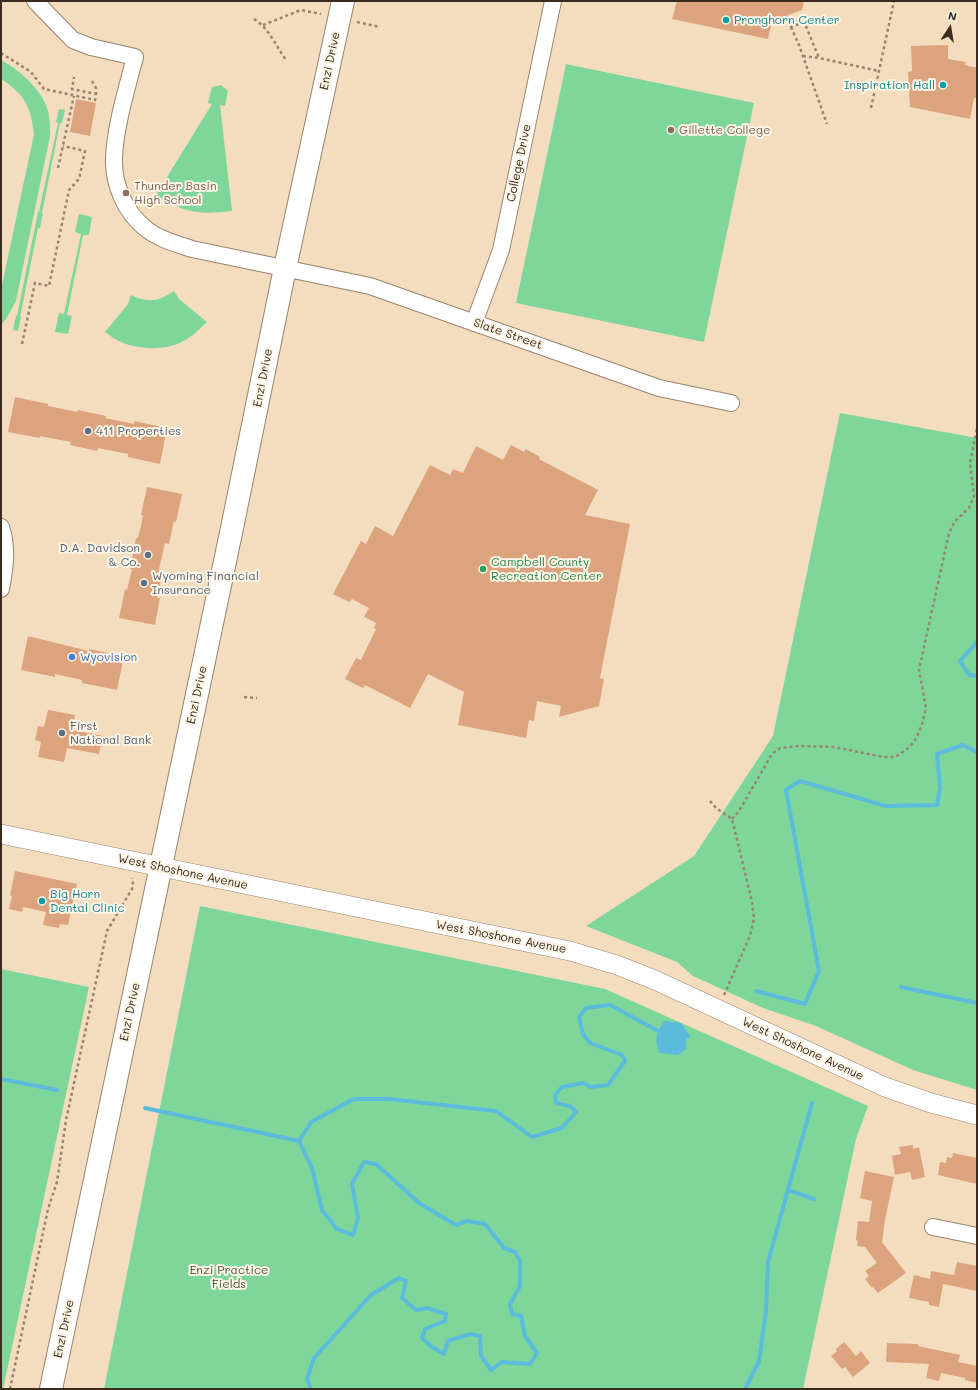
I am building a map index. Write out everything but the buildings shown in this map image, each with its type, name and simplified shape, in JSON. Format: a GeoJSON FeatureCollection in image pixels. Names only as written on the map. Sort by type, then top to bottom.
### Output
{"type":"FeatureCollection","features":[{"type":"Feature","properties":{"kind":"main road","name":"Enzi Drive"},"geometry":{"type":"LineString","coordinates":[[51,1389],[234,521],[285,268],[343,1]]}},
{"type":"Feature","properties":{"kind":"street","name":"Slate Street"},"geometry":{"type":"LineString","coordinates":[[35,1],[73,40],[91,47],[135,57],[118,130],[114,159],[116,182],[128,209],[145,229],[165,240],[192,249],[370,286],[659,388],[731,403]]}},
{"type":"Feature","properties":{"kind":"street","name":"College Drive"},"geometry":{"type":"LineString","coordinates":[[474,322],[501,250],[553,1]]}},
{"type":"Feature","properties":{"kind":"street"},"geometry":{"type":"LineString","coordinates":[[1,527],[4,536],[6,563],[1,589]]}},
{"type":"Feature","properties":{"kind":"street","name":"West Shoshone Avenue"},"geometry":{"type":"LineString","coordinates":[[1,834],[570,951],[618,965],[655,980],[885,1087],[931,1103],[977,1115]]}},
{"type":"Feature","properties":{"kind":"street"},"geometry":{"type":"LineString","coordinates":[[933,1227],[977,1236]]}},
{"type":"Feature","properties":{"kind":"path"},"geometry":{"type":"LineString","coordinates":[[871,108],[894,1]]}},
{"type":"Feature","properties":{"kind":"path"},"geometry":{"type":"LineString","coordinates":[[263,25],[301,10],[321,14]]}},
{"type":"Feature","properties":{"kind":"path"},"geometry":{"type":"LineString","coordinates":[[786,16],[803,56],[827,124]]}},
{"type":"Feature","properties":{"kind":"path"},"geometry":{"type":"LineString","coordinates":[[254,19],[263,25],[269,32],[279,51],[287,61]]}},
{"type":"Feature","properties":{"kind":"path"},"geometry":{"type":"LineString","coordinates":[[357,22],[380,27]]}},
{"type":"Feature","properties":{"kind":"path"},"geometry":{"type":"LineString","coordinates":[[790,27],[802,23],[805,24],[819,58]]}},
{"type":"Feature","properties":{"kind":"path"},"geometry":{"type":"LineString","coordinates":[[1,53],[31,72],[44,89],[95,100],[96,88],[92,81]]}},
{"type":"Feature","properties":{"kind":"path"},"geometry":{"type":"LineString","coordinates":[[803,56],[879,71]]}},
{"type":"Feature","properties":{"kind":"path"},"geometry":{"type":"LineString","coordinates":[[74,77],[72,89],[96,94]]}},
{"type":"Feature","properties":{"kind":"path"},"geometry":{"type":"LineString","coordinates":[[58,168],[74,96]]}},
{"type":"Feature","properties":{"kind":"path"},"geometry":{"type":"LineString","coordinates":[[22,344],[34,283],[49,286],[69,190],[79,179],[85,151],[63,146]]}},
{"type":"Feature","properties":{"kind":"path"},"geometry":{"type":"LineString","coordinates":[[732,819],[739,811],[772,754],[780,748],[800,746],[834,747],[883,757],[895,757],[906,750],[914,742],[922,725],[926,708],[919,670],[949,533],[955,522],[969,508],[974,496],[970,463],[977,428]]}},
{"type":"Feature","properties":{"kind":"path"},"geometry":{"type":"LineString","coordinates":[[244,697],[257,698]]}},
{"type":"Feature","properties":{"kind":"path"},"geometry":{"type":"LineString","coordinates":[[710,802],[732,819],[752,902],[754,918],[750,936],[724,995]]}},
{"type":"Feature","properties":{"kind":"path"},"geometry":{"type":"LineString","coordinates":[[10,1389],[48,1209],[57,1182],[66,1120],[107,931],[132,889],[132,878]]}},
{"type":"Feature","properties":{"kind":"green space"},"geometry":{"type":"Polygon","coordinates":[[[1,60],[16,70],[37,90],[47,106],[50,123],[50,136],[16,301],[1,325],[1,290],[34,134],[31,116],[25,102],[15,90],[1,79],[1,60]]]}},
{"type":"Feature","properties":{"kind":"green space"},"geometry":{"type":"Polygon","coordinates":[[[566,64],[754,103],[704,342],[516,303],[566,64]]]}},
{"type":"Feature","properties":{"kind":"green space"},"geometry":{"type":"Polygon","coordinates":[[[221,85],[228,91],[225,106],[220,105],[232,211],[210,213],[192,211],[175,206],[156,195],[212,104],[208,103],[212,87],[221,85]]]}},
{"type":"Feature","properties":{"kind":"green space"},"geometry":{"type":"Polygon","coordinates":[[[59,109],[65,110],[62,123],[60,123],[18,331],[13,330],[58,123],[56,122],[59,109]]]}},
{"type":"Feature","properties":{"kind":"green space"},"geometry":{"type":"Polygon","coordinates":[[[79,214],[92,217],[89,235],[83,235],[67,315],[72,316],[68,334],[55,332],[59,313],[64,314],[81,234],[75,232],[79,214]]]}},
{"type":"Feature","properties":{"kind":"green space"},"geometry":{"type":"Polygon","coordinates":[[[174,291],[179,299],[207,322],[183,342],[157,348],[138,347],[119,341],[105,332],[128,304],[131,295],[137,298],[153,300],[174,291]]]}},
{"type":"Feature","properties":{"kind":"green space"},"geometry":{"type":"Polygon","coordinates":[[[840,413],[977,438],[977,1090],[913,1070],[816,1026],[763,1008],[693,976],[677,962],[586,926],[694,856],[773,736],[840,413]]]}},
{"type":"Feature","properties":{"kind":"green space","name":"Enzi Practice Fields"},"geometry":{"type":"Polygon","coordinates":[[[200,906],[605,989],[868,1106],[856,1139],[803,1389],[104,1389],[200,906]]]}},
{"type":"Feature","properties":{"kind":"green space"},"geometry":{"type":"Polygon","coordinates":[[[1,969],[89,987],[3,1389],[1,1389],[1,969]]]}},
{"type":"Feature","properties":{"kind":"water"},"geometry":{"type":"Polygon","coordinates":[[[664,1021],[681,1023],[691,1037],[686,1039],[686,1049],[678,1055],[660,1053],[656,1040],[659,1029],[664,1021]]]}},
{"type":"Feature","properties":{"kind":"waterway"},"geometry":{"type":"LineString","coordinates":[[977,642],[960,661],[969,675],[977,676]]}},
{"type":"Feature","properties":{"kind":"waterway"},"geometry":{"type":"LineString","coordinates":[[756,991],[805,1004],[819,971],[786,790],[800,781],[886,806],[937,805],[940,788],[937,754],[963,745],[977,752]]}},
{"type":"Feature","properties":{"kind":"waterway"},"geometry":{"type":"LineString","coordinates":[[901,987],[977,1003]]}},
{"type":"Feature","properties":{"kind":"waterway"},"geometry":{"type":"LineString","coordinates":[[311,1389],[307,1379],[314,1358],[371,1295],[399,1278],[406,1281],[402,1298],[416,1310],[427,1308],[446,1314],[445,1321],[425,1329],[422,1338],[432,1347],[444,1354],[448,1341],[470,1334],[480,1336],[481,1356],[491,1370],[502,1362],[530,1364],[537,1353],[525,1336],[521,1316],[512,1314],[510,1304],[520,1286],[520,1261],[515,1252],[504,1248],[485,1224],[467,1221],[456,1225],[419,1203],[376,1164],[364,1162],[352,1184],[358,1218],[353,1235],[337,1229],[322,1210],[312,1168],[299,1141],[311,1122],[354,1099],[389,1099],[496,1111],[532,1137],[562,1128],[576,1112],[570,1106],[556,1103],[555,1095],[562,1087],[583,1083],[591,1087],[608,1085],[625,1061],[622,1055],[590,1043],[583,1034],[579,1017],[586,1008],[610,1005],[658,1031],[662,1031]]}},
{"type":"Feature","properties":{"kind":"waterway"},"geometry":{"type":"LineString","coordinates":[[1,1079],[57,1090]]}},
{"type":"Feature","properties":{"kind":"waterway"},"geometry":{"type":"LineString","coordinates":[[745,1389],[759,1361],[766,1311],[768,1262],[812,1103]]}},
{"type":"Feature","properties":{"kind":"waterway"},"geometry":{"type":"LineString","coordinates":[[145,1108],[299,1141]]}},
{"type":"Feature","properties":{"kind":"waterway"},"geometry":{"type":"LineString","coordinates":[[788,1190],[814,1199]]}},
{"type":"Feature","properties":{"kind":"place","name":"Pronghorn Center"},"geometry":{"type":"Point","coordinates":[726,20]}},
{"type":"Feature","properties":{"kind":"place","name":"Inspiration Hall"},"geometry":{"type":"Point","coordinates":[943,85]}},
{"type":"Feature","properties":{"kind":"place","name":"Gillette College"},"geometry":{"type":"Point","coordinates":[671,130]}},
{"type":"Feature","properties":{"kind":"place","name":"Thunder Basin High School"},"geometry":{"type":"Point","coordinates":[126,193]}},
{"type":"Feature","properties":{"kind":"place","name":"411 Properties"},"geometry":{"type":"Point","coordinates":[88,431]}},
{"type":"Feature","properties":{"kind":"place","name":"D.A. Davidson & Co."},"geometry":{"type":"Point","coordinates":[148,555]}},
{"type":"Feature","properties":{"kind":"place","name":"Campbell County Recreation Center"},"geometry":{"type":"Point","coordinates":[483,569]}},
{"type":"Feature","properties":{"kind":"place","name":"Wyoming Financial Insurance"},"geometry":{"type":"Point","coordinates":[144,583]}},
{"type":"Feature","properties":{"kind":"place","name":"Wyovision"},"geometry":{"type":"Point","coordinates":[72,657]}},
{"type":"Feature","properties":{"kind":"place","name":"First National Bank"},"geometry":{"type":"Point","coordinates":[62,733]}},
{"type":"Feature","properties":{"kind":"place","name":"Big Horn Dental Clinic"},"geometry":{"type":"Point","coordinates":[42,901]}}]}
